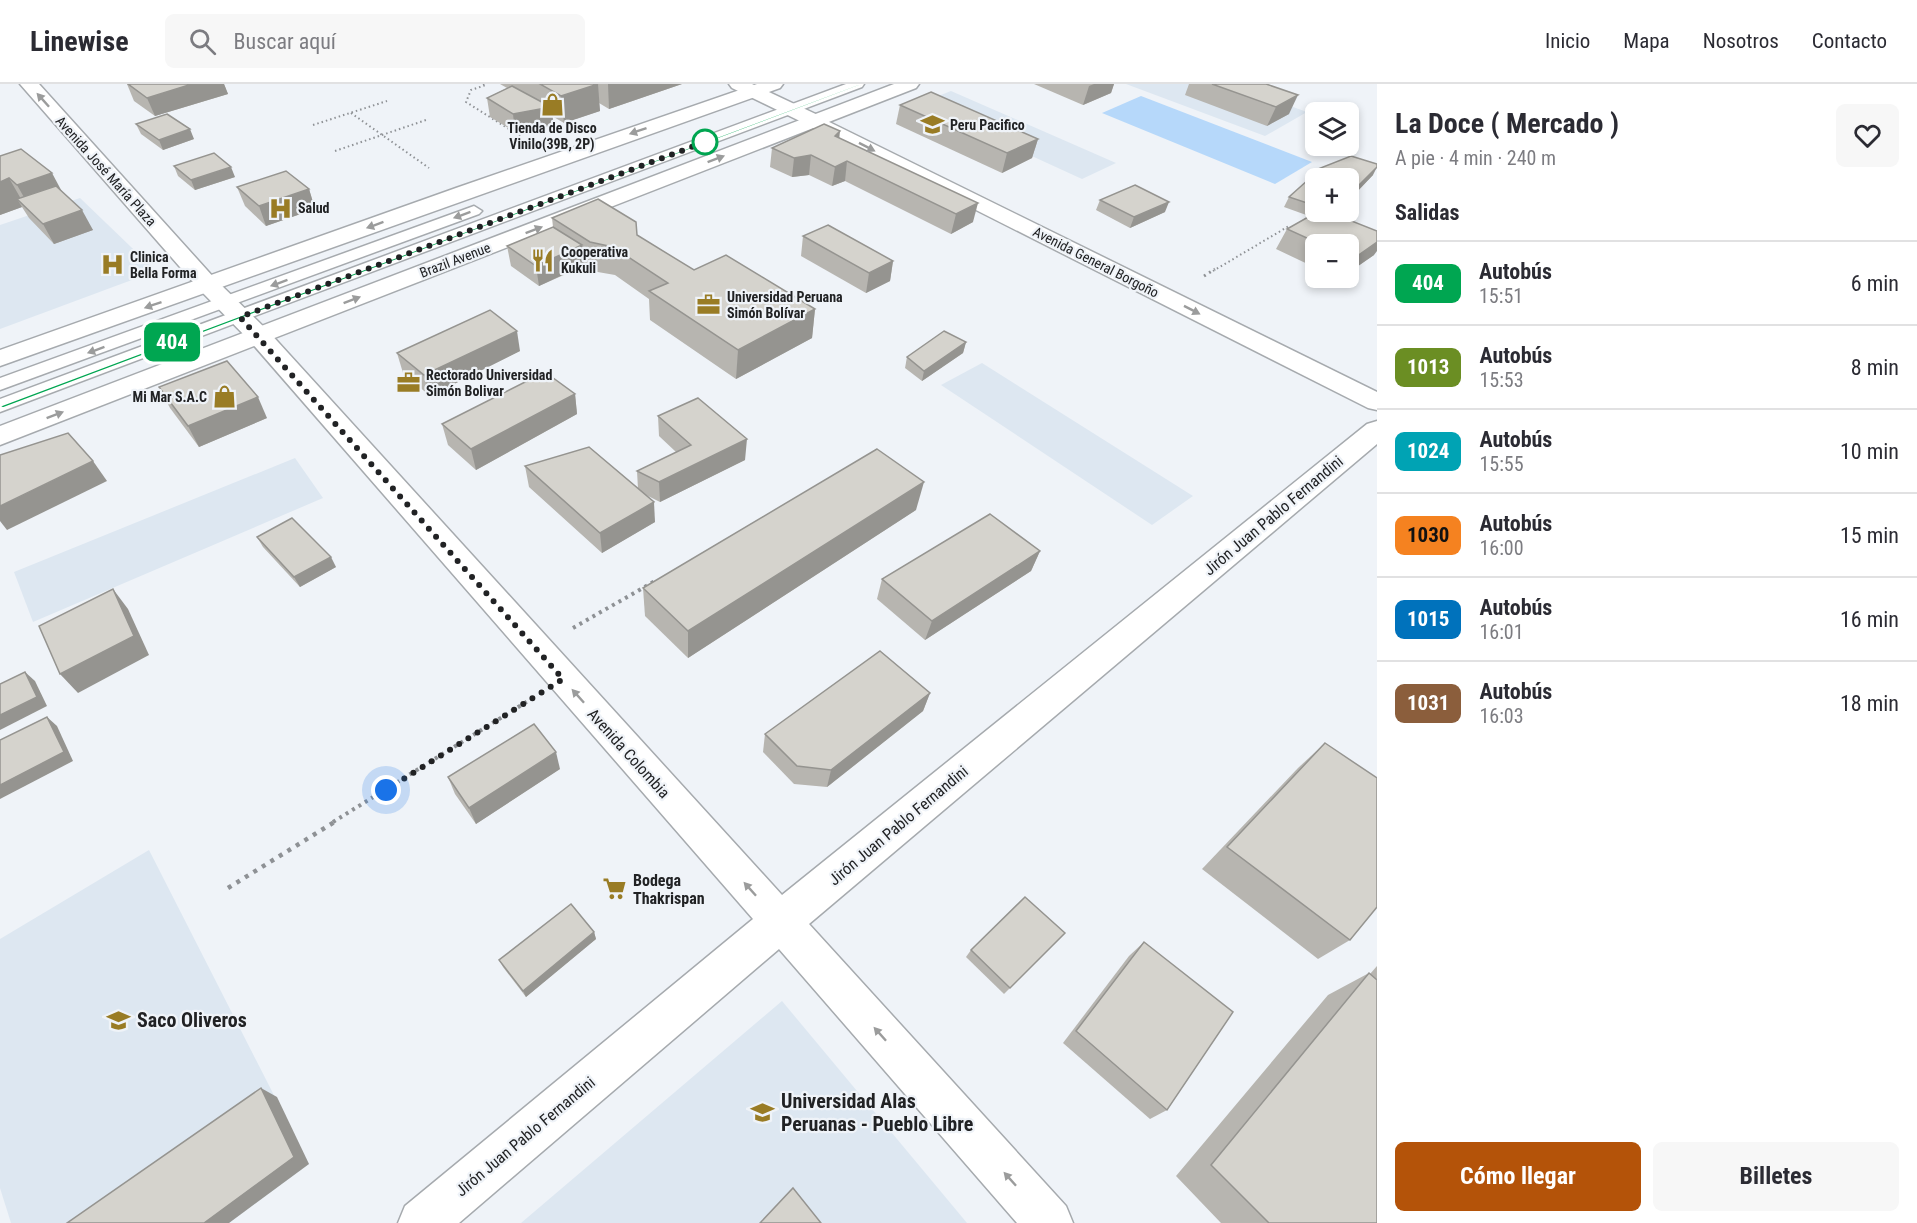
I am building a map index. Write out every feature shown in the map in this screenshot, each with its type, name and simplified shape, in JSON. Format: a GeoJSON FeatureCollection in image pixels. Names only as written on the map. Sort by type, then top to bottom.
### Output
{"type":"FeatureCollection","features":[{"type":"Feature","properties":{"kind":"street","name":"Avenida José María Plaza"},"geometry":{"type":"LineString","coordinates":[[29,84],[208,285]]}},
{"type":"Feature","properties":{"kind":"street","name":"Brazil Avenue"},"geometry":{"type":"LineString","coordinates":[[0,436],[241,319],[815,121],[910,84]]}},
{"type":"Feature","properties":{"kind":"street"},"geometry":{"type":"LineString","coordinates":[[0,358],[557,159],[746,88]]}},
{"type":"Feature","properties":{"kind":"street","name":"Avenida General Borgoño"},"geometry":{"type":"LineString","coordinates":[[746,88],[773,92],[791,102],[815,121],[1377,402]]}},
{"type":"Feature","properties":{"kind":"street","name":"Avenida Colombia"},"geometry":{"type":"LineString","coordinates":[[208,285],[537,649],[1049,1223]]}},
{"type":"Feature","properties":{"kind":"street","name":"Jirón Juan Pablo Fernandini"},"geometry":{"type":"LineString","coordinates":[[422,1223],[780,922],[1377,430]]}},
{"type":"Feature","properties":{"kind":"lane","name":"Brazil Avenue"},"geometry":{"type":"LineString","coordinates":[[0,406],[241,319],[791,102],[858,84]]}},
{"type":"Feature","properties":{"kind":"lane"},"geometry":{"type":"LineString","coordinates":[[510,198],[773,92]]}},
{"type":"Feature","properties":{"kind":"lane","name":"Brazil Avenue"},"geometry":{"type":"LineString","coordinates":[[0,384],[241,319],[487,206]]}},
{"type":"Feature","properties":{"kind":"path"},"geometry":{"type":"LineString","coordinates":[[483,84],[486,85],[471,90],[466,102],[557,159]]}},
{"type":"Feature","properties":{"kind":"path"},"geometry":{"type":"LineString","coordinates":[[313,125],[387,100]]}},
{"type":"Feature","properties":{"kind":"path"},"geometry":{"type":"LineString","coordinates":[[351,113],[463,192]]}},
{"type":"Feature","properties":{"kind":"path"},"geometry":{"type":"LineString","coordinates":[[335,151],[426,120]]}},
{"type":"Feature","properties":{"kind":"path"},"geometry":{"type":"LineString","coordinates":[[1168,298],[1288,226]]}},
{"type":"Feature","properties":{"kind":"path"},"geometry":{"type":"LineString","coordinates":[[537,649],[658,579]]}},
{"type":"Feature","properties":{"kind":"path"},"geometry":{"type":"LineString","coordinates":[[228,888],[563,679]]}},
{"type":"Feature","properties":{"kind":"shaded area"},"geometry":{"type":"Polygon","coordinates":[[[1126,84],[1229,84],[1305,111],[1265,136],[1126,84]]]}},
{"type":"Feature","properties":{"kind":"shaded area"},"geometry":{"type":"Polygon","coordinates":[[[951,91],[1116,163],[1082,179],[918,104],[951,91]]]}},
{"type":"Feature","properties":{"kind":"shaded area"},"geometry":{"type":"Polygon","coordinates":[[[1141,96],[1312,162],[1275,184],[1102,113],[1141,96]]]}},
{"type":"Feature","properties":{"kind":"shaded area"},"geometry":{"type":"Polygon","coordinates":[[[80,198],[156,271],[0,329],[0,225],[80,198]]]}},
{"type":"Feature","properties":{"kind":"shaded area"},"geometry":{"type":"Polygon","coordinates":[[[982,363],[1193,496],[1152,525],[941,385],[982,363]]]}},
{"type":"Feature","properties":{"kind":"shaded area"},"geometry":{"type":"Polygon","coordinates":[[[295,458],[323,498],[33,622],[14,572],[295,458]]]}},
{"type":"Feature","properties":{"kind":"shaded area","name":"Saco Oliveros"},"geometry":{"type":"Polygon","coordinates":[[[149,850],[309,1164],[229,1223],[11,1223],[0,1188],[0,939],[149,850]]]}},
{"type":"Feature","properties":{"kind":"shaded area","name":"Universidad Alas Peruanas - Pueblo Libre"},"geometry":{"type":"Polygon","coordinates":[[[782,1001],[967,1223],[521,1223],[782,1001]]]}},
{"type":"Feature","properties":{"kind":"building"},"geometry":{"type":"Polygon","coordinates":[[[128,84],[192,84],[147,98],[128,84]]]}},
{"type":"Feature","properties":{"kind":"building"},"geometry":{"type":"Polygon","coordinates":[[[540,84],[598,84],[561,96],[540,84]]]}},
{"type":"Feature","properties":{"kind":"building"},"geometry":{"type":"Polygon","coordinates":[[[1212,84],[1266,84],[1298,95],[1276,107],[1212,84]]]}},
{"type":"Feature","properties":{"kind":"building"},"geometry":{"type":"Polygon","coordinates":[[[512,86],[551,107],[513,114],[487,98],[512,86]]]}},
{"type":"Feature","properties":{"kind":"building"},"geometry":{"type":"Polygon","coordinates":[[[931,92],[1038,139],[1007,153],[900,105],[931,92]]]}},
{"type":"Feature","properties":{"kind":"building"},"geometry":{"type":"Polygon","coordinates":[[[167,114],[190,129],[159,140],[136,124],[167,114]]]}},
{"type":"Feature","properties":{"kind":"building"},"geometry":{"type":"Polygon","coordinates":[[[824,124],[840,131],[835,136],[978,203],[956,214],[847,161],[835,167],[811,155],[794,158],[772,148],[824,124]]]}},
{"type":"Feature","properties":{"kind":"building"},"geometry":{"type":"Polygon","coordinates":[[[21,149],[52,173],[17,185],[9,178],[0,182],[0,156],[21,149]]]}},
{"type":"Feature","properties":{"kind":"building"},"geometry":{"type":"Polygon","coordinates":[[[214,153],[231,167],[191,180],[174,166],[214,153]]]}},
{"type":"Feature","properties":{"kind":"building"},"geometry":{"type":"Polygon","coordinates":[[[1351,156],[1377,164],[1377,167],[1359,185],[1359,168],[1321,168],[1351,156]]]}},
{"type":"Feature","properties":{"kind":"building"},"geometry":{"type":"Polygon","coordinates":[[[286,171],[309,189],[259,206],[237,187],[286,171]]]}},
{"type":"Feature","properties":{"kind":"building"},"geometry":{"type":"Polygon","coordinates":[[[1305,183],[1305,202],[1289,197],[1305,183]]]}},
{"type":"Feature","properties":{"kind":"building"},"geometry":{"type":"Polygon","coordinates":[[[1135,185],[1169,202],[1134,217],[1100,200],[1135,185]]]}},
{"type":"Feature","properties":{"kind":"building"},"geometry":{"type":"Polygon","coordinates":[[[56,186],[82,210],[43,224],[17,199],[56,186]]]}},
{"type":"Feature","properties":{"kind":"building"},"geometry":{"type":"Polygon","coordinates":[[[598,199],[636,222],[637,235],[694,270],[726,255],[815,309],[738,350],[649,291],[668,283],[613,247],[590,242],[552,218],[598,199]]]}},
{"type":"Feature","properties":{"kind":"building"},"geometry":{"type":"Polygon","coordinates":[[[1305,219],[1305,222],[1354,222],[1377,231],[1377,242],[1359,255],[1359,234],[1305,234],[1305,237],[1287,229],[1305,219]]]}},
{"type":"Feature","properties":{"kind":"building"},"geometry":{"type":"Polygon","coordinates":[[[828,225],[893,261],[869,273],[803,236],[828,225]]]}},
{"type":"Feature","properties":{"kind":"building"},"geometry":{"type":"Polygon","coordinates":[[[553,227],[582,245],[536,266],[507,246],[553,227]]]}},
{"type":"Feature","properties":{"kind":"building"},"geometry":{"type":"Polygon","coordinates":[[[490,310],[517,331],[424,375],[397,353],[490,310]]]}},
{"type":"Feature","properties":{"kind":"building"},"geometry":{"type":"Polygon","coordinates":[[[944,331],[966,342],[924,371],[907,357],[944,331]]]}},
{"type":"Feature","properties":{"kind":"building"},"geometry":{"type":"Polygon","coordinates":[[[227,361],[258,397],[188,426],[159,387],[227,361]]]}},
{"type":"Feature","properties":{"kind":"building"},"geometry":{"type":"Polygon","coordinates":[[[545,372],[575,394],[471,449],[442,424],[545,372]]]}},
{"type":"Feature","properties":{"kind":"building"},"geometry":{"type":"Polygon","coordinates":[[[698,398],[747,439],[659,482],[637,471],[691,445],[658,416],[698,398]]]}},
{"type":"Feature","properties":{"kind":"building"},"geometry":{"type":"Polygon","coordinates":[[[68,433],[93,461],[0,506],[0,455],[68,433]]]}},
{"type":"Feature","properties":{"kind":"building"},"geometry":{"type":"Polygon","coordinates":[[[589,447],[654,502],[600,533],[525,466],[589,447]]]}},
{"type":"Feature","properties":{"kind":"building"},"geometry":{"type":"Polygon","coordinates":[[[877,449],[924,482],[688,631],[643,588],[877,449]]]}},
{"type":"Feature","properties":{"kind":"building"},"geometry":{"type":"Polygon","coordinates":[[[990,514],[1040,551],[932,621],[882,579],[990,514]]]}},
{"type":"Feature","properties":{"kind":"building"},"geometry":{"type":"Polygon","coordinates":[[[292,518],[331,557],[294,577],[257,537],[292,518]]]}},
{"type":"Feature","properties":{"kind":"building"},"geometry":{"type":"Polygon","coordinates":[[[113,589],[134,636],[60,674],[39,626],[113,589]]]}},
{"type":"Feature","properties":{"kind":"building"},"geometry":{"type":"Polygon","coordinates":[[[880,651],[930,693],[831,770],[797,766],[765,734],[880,651]]]}},
{"type":"Feature","properties":{"kind":"building"},"geometry":{"type":"Polygon","coordinates":[[[25,672],[37,697],[0,715],[0,684],[25,672]]]}},
{"type":"Feature","properties":{"kind":"building"},"geometry":{"type":"Polygon","coordinates":[[[47,717],[64,752],[0,785],[0,740],[47,717]]]}},
{"type":"Feature","properties":{"kind":"building"},"geometry":{"type":"Polygon","coordinates":[[[534,724],[556,752],[469,808],[448,777],[534,724]]]}},
{"type":"Feature","properties":{"kind":"building"},"geometry":{"type":"Polygon","coordinates":[[[1325,743],[1377,778],[1377,907],[1350,940],[1227,847],[1325,743]]]}},
{"type":"Feature","properties":{"kind":"building"},"geometry":{"type":"Polygon","coordinates":[[[1025,897],[1065,933],[1010,988],[971,950],[1025,897]]]}},
{"type":"Feature","properties":{"kind":"building"},"geometry":{"type":"Polygon","coordinates":[[[571,904],[594,932],[523,991],[499,960],[571,904]]]}},
{"type":"Feature","properties":{"kind":"building"},"geometry":{"type":"Polygon","coordinates":[[[1144,942],[1233,1012],[1167,1110],[1076,1031],[1144,942]]]}},
{"type":"Feature","properties":{"kind":"building"},"geometry":{"type":"Polygon","coordinates":[[[1369,973],[1377,980],[1377,1223],[1269,1223],[1211,1165],[1369,973]]]}},
{"type":"Feature","properties":{"kind":"building"},"geometry":{"type":"Polygon","coordinates":[[[261,1088],[294,1157],[204,1223],[67,1223],[261,1088]]]}},
{"type":"Feature","properties":{"kind":"building"},"geometry":{"type":"Polygon","coordinates":[[[793,1188],[821,1223],[760,1223],[793,1188]]]}},
{"type":"Feature","properties":{"kind":"bus line","name":"404"},"geometry":{"type":"LineString","coordinates":[[0,406],[859,84]]}},
{"type":"Feature","properties":{"kind":"place","name":"Tienda de Disco Vinilo(39B, 2P)"},"geometry":{"type":"Point","coordinates":[552,104]}},
{"type":"Feature","properties":{"kind":"place","name":"Peru Pacifico"},"geometry":{"type":"Point","coordinates":[932,125]}},
{"type":"Feature","properties":{"kind":"place","name":"Salud"},"geometry":{"type":"Point","coordinates":[280,208]}},
{"type":"Feature","properties":{"kind":"place","name":"Cooperativa Kukuli"},"geometry":{"type":"Point","coordinates":[543,260]}},
{"type":"Feature","properties":{"kind":"place","name":"Clinica Bella Forma"},"geometry":{"type":"Point","coordinates":[112,265]}},
{"type":"Feature","properties":{"kind":"place","name":"Universidad Peruana Simón Bolívar"},"geometry":{"type":"Point","coordinates":[709,305]}},
{"type":"Feature","properties":{"kind":"place","name":"Rectorado Universidad Simón Bolivar"},"geometry":{"type":"Point","coordinates":[408,383]}},
{"type":"Feature","properties":{"kind":"place","name":"Mi Mar S.A.C"},"geometry":{"type":"Point","coordinates":[225,397]}},
{"type":"Feature","properties":{"kind":"place","name":"Bodega Thakrispan"},"geometry":{"type":"Point","coordinates":[615,889]}},
{"type":"Feature","properties":{"kind":"place","name":"Saco Oliveros"},"geometry":{"type":"Point","coordinates":[119,1020]}},
{"type":"Feature","properties":{"kind":"place","name":"Universidad Alas Peruanas - Pueblo Libre"},"geometry":{"type":"Point","coordinates":[763,1112]}},
{"type":"Feature","properties":{"kind":"route"},"geometry":{"type":"LineString","coordinates":[[386,790],[563,679],[240,317],[705,142]]}}]}
